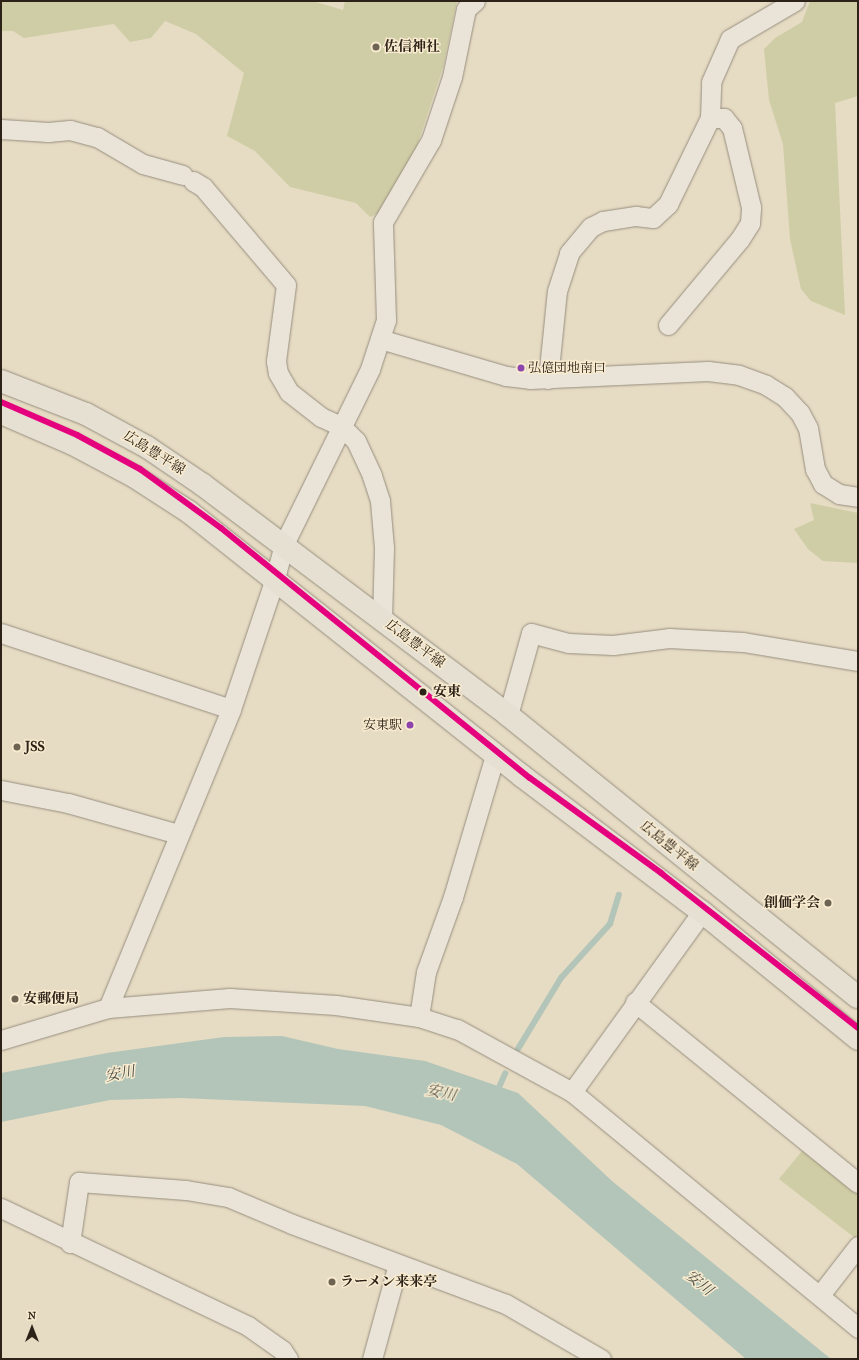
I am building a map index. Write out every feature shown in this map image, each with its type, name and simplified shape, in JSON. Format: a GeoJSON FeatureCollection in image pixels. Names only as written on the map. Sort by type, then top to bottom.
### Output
{"type":"FeatureCollection","features":[{"type":"Feature","properties":{"kind":"main road","name":"広島豊平線"},"geometry":{"type":"LineString","coordinates":[[1,380],[86,414],[147,447],[284,544],[508,715],[858,997]]}},
{"type":"Feature","properties":{"kind":"main road"},"geometry":{"type":"LineString","coordinates":[[1,413],[73,444],[134,477],[189,512],[275,578],[495,755],[702,912],[858,1039]]}},
{"type":"Feature","properties":{"kind":"street"},"geometry":{"type":"LineString","coordinates":[[108,1008],[178,834],[231,709],[275,578],[284,544],[370,369],[386,320],[383,222],[431,140],[452,77],[466,9],[475,1]]}},
{"type":"Feature","properties":{"kind":"street"},"geometry":{"type":"LineString","coordinates":[[548,379],[557,291],[569,253],[590,227],[603,221],[636,216],[653,218],[668,204],[710,118],[711,82],[730,39],[795,1]]}},
{"type":"Feature","properties":{"kind":"street"},"geometry":{"type":"LineString","coordinates":[[668,325],[740,239],[750,222],[751,207],[732,128],[724,118],[710,118]]}},
{"type":"Feature","properties":{"kind":"street"},"geometry":{"type":"LineString","coordinates":[[1,129],[48,132],[70,130],[97,138],[143,164],[164,172],[188,178],[203,187],[286,285],[276,361],[278,374],[289,392],[321,418],[342,427],[356,441],[372,476],[380,501],[384,548],[382,619]]}},
{"type":"Feature","properties":{"kind":"street"},"geometry":{"type":"LineString","coordinates":[[380,338],[506,376],[548,379],[708,371],[739,375],[766,385],[785,397],[800,413],[808,428],[815,468],[823,484],[839,494],[858,497]]}},
{"type":"Feature","properties":{"kind":"street"},"geometry":{"type":"LineString","coordinates":[[1,633],[231,709]]}},
{"type":"Feature","properties":{"kind":"street"},"geometry":{"type":"LineString","coordinates":[[508,715],[531,633],[569,643],[613,645],[669,638],[743,642],[858,662]]}},
{"type":"Feature","properties":{"kind":"street"},"geometry":{"type":"LineString","coordinates":[[419,1017],[426,972],[453,897],[495,755]]}},
{"type":"Feature","properties":{"kind":"street"},"geometry":{"type":"LineString","coordinates":[[1,790],[68,803],[178,834]]}},
{"type":"Feature","properties":{"kind":"street"},"geometry":{"type":"LineString","coordinates":[[572,1092],[635,1002],[702,912]]}},
{"type":"Feature","properties":{"kind":"street"},"geometry":{"type":"LineString","coordinates":[[1,1040],[108,1008],[230,998],[336,1004],[419,1017],[458,1029],[572,1092],[820,1295],[858,1328]]}},
{"type":"Feature","properties":{"kind":"street"},"geometry":{"type":"LineString","coordinates":[[635,1002],[858,1182]]}},
{"type":"Feature","properties":{"kind":"street"},"geometry":{"type":"LineString","coordinates":[[70,1243],[79,1182],[186,1190],[228,1197],[398,1264],[506,1304],[602,1359]]}},
{"type":"Feature","properties":{"kind":"street"},"geometry":{"type":"LineString","coordinates":[[1,1208],[70,1243],[248,1326],[282,1350],[288,1359]]}},
{"type":"Feature","properties":{"kind":"street"},"geometry":{"type":"LineString","coordinates":[[820,1295],[858,1246]]}},
{"type":"Feature","properties":{"kind":"street"},"geometry":{"type":"LineString","coordinates":[[372,1359],[398,1264]]}},
{"type":"Feature","properties":{"kind":"shaded area"},"geometry":{"type":"Polygon","coordinates":[[[1,1],[312,1],[343,10],[345,1],[457,1],[443,67],[412,161],[379,213],[370,217],[356,203],[290,187],[255,151],[227,136],[244,73],[196,34],[165,21],[151,38],[130,42],[114,24],[24,38],[13,31],[1,31],[1,1]]]}},
{"type":"Feature","properties":{"kind":"shaded area"},"geometry":{"type":"Polygon","coordinates":[[[810,1],[858,1],[858,96],[835,103],[845,315],[811,301],[801,289],[790,239],[783,144],[769,100],[764,49],[775,38],[802,22],[810,1]]]}},
{"type":"Feature","properties":{"kind":"shaded area"},"geometry":{"type":"Polygon","coordinates":[[[810,503],[858,513],[858,563],[823,561],[808,549],[794,529],[814,520],[810,503]]]}},
{"type":"Feature","properties":{"kind":"shaded area"},"geometry":{"type":"Polygon","coordinates":[[[802,1151],[858,1194],[858,1234],[855,1238],[779,1179],[802,1151]]]}},
{"type":"Feature","properties":{"kind":"water","name":"安川"},"geometry":{"type":"Polygon","coordinates":[[[282,1036],[338,1049],[425,1061],[518,1093],[612,1181],[831,1359],[746,1359],[517,1164],[441,1125],[365,1106],[181,1098],[110,1100],[1,1122],[1,1073],[107,1053],[224,1037],[282,1036]]]}},
{"type":"Feature","properties":{"kind":"waterway"},"geometry":{"type":"LineString","coordinates":[[518,1049],[561,978],[610,924],[619,895]]}},
{"type":"Feature","properties":{"kind":"waterway"},"geometry":{"type":"LineString","coordinates":[[497,1092],[505,1074]]}},
{"type":"Feature","properties":{"kind":"transit line"},"geometry":{"type":"LineString","coordinates":[[1,402],[77,435],[140,469],[221,528],[530,778],[661,873],[858,1028]]}},
{"type":"Feature","properties":{"kind":"place","name":"佐信神社"},"geometry":{"type":"Point","coordinates":[376,47]}},
{"type":"Feature","properties":{"kind":"place","name":"弘億団地南口"},"geometry":{"type":"Point","coordinates":[521,368]}},
{"type":"Feature","properties":{"kind":"place","name":"安東"},"geometry":{"type":"Point","coordinates":[423,692]}},
{"type":"Feature","properties":{"kind":"place","name":"安東駅"},"geometry":{"type":"Point","coordinates":[410,725]}},
{"type":"Feature","properties":{"kind":"place","name":"JSS"},"geometry":{"type":"Point","coordinates":[17,747]}},
{"type":"Feature","properties":{"kind":"place","name":"創価学会"},"geometry":{"type":"Point","coordinates":[828,903]}},
{"type":"Feature","properties":{"kind":"place","name":"安郵便局"},"geometry":{"type":"Point","coordinates":[15,999]}},
{"type":"Feature","properties":{"kind":"place","name":"ラーメン来来亭"},"geometry":{"type":"Point","coordinates":[332,1282]}}]}
